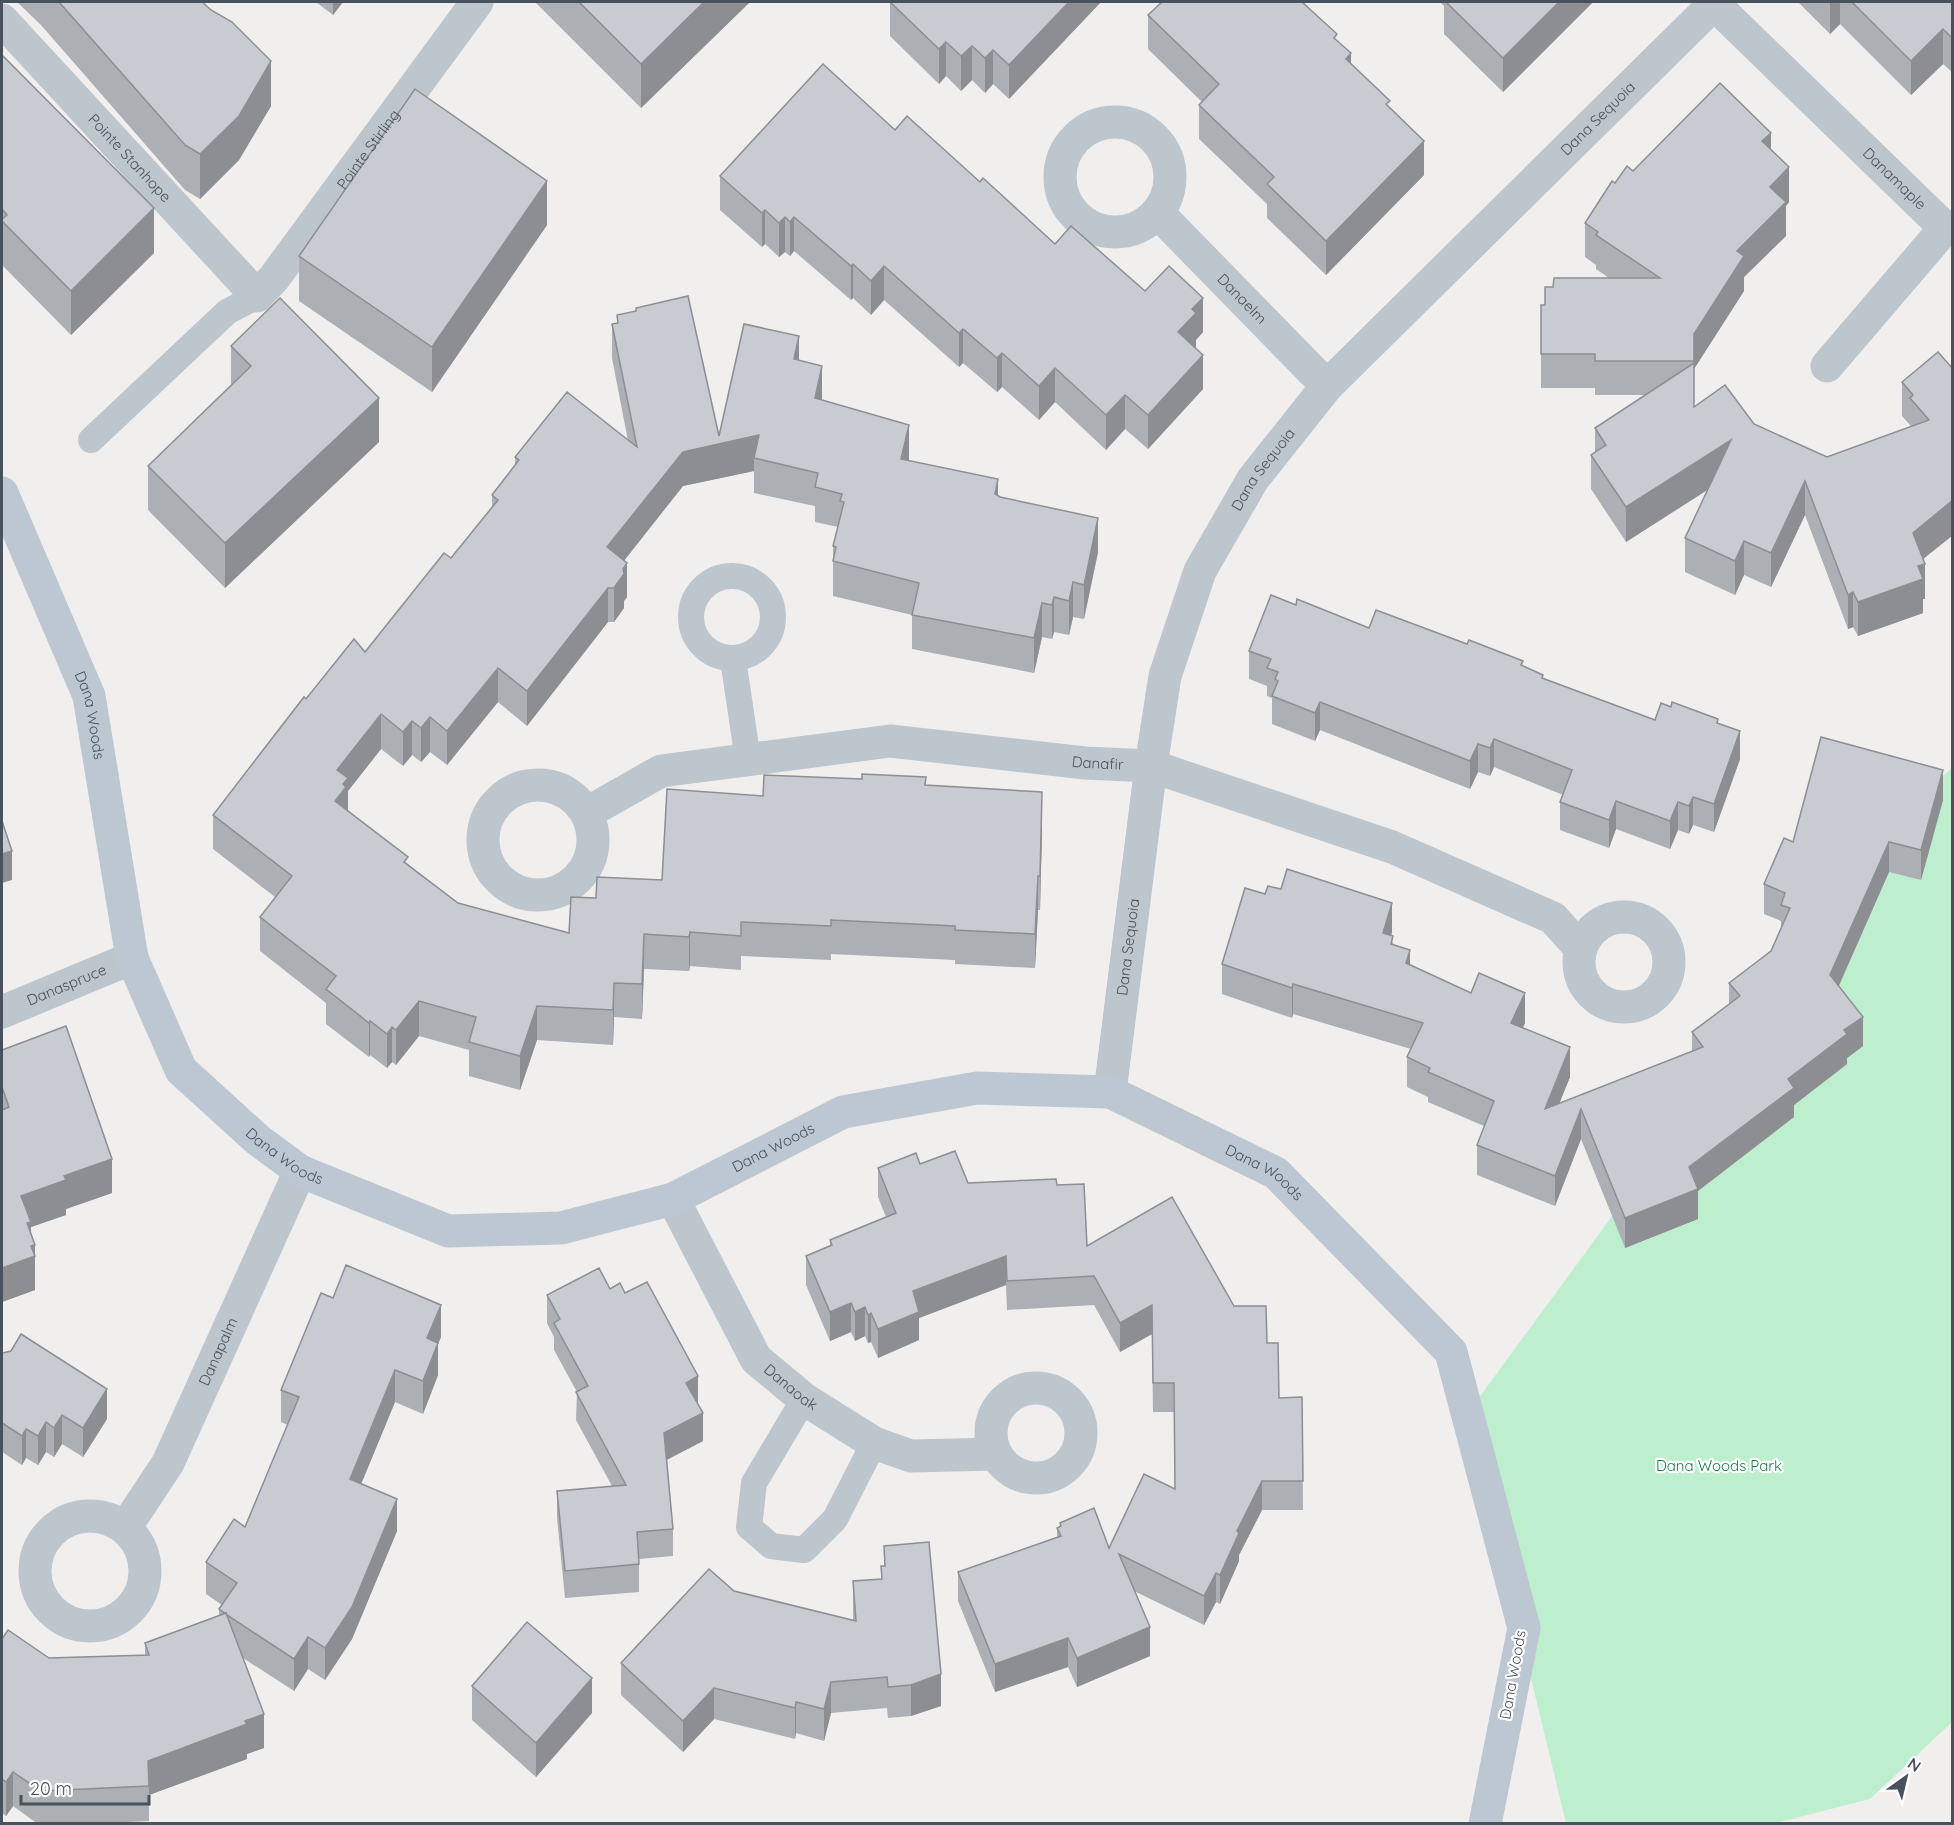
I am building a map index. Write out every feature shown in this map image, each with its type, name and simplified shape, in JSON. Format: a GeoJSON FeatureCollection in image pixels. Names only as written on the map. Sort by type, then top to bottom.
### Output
{"type":"FeatureCollection","features":[{"type":"Feature","properties":{"kind":"street","name":"Pointe Stirling"},"geometry":{"type":"LineString","coordinates":[[257,296],[274,278],[477,2]]}},
{"type":"Feature","properties":{"kind":"street","name":"Danamaple"},"geometry":{"type":"LineString","coordinates":[[1713,3],[1946,228],[1827,366]]}},
{"type":"Feature","properties":{"kind":"street","name":"Dana Sequoia"},"geometry":{"type":"LineString","coordinates":[[1110,1092],[1151,766],[1165,676],[1200,571],[1253,479],[1327,386],[1713,3]]}},
{"type":"Feature","properties":{"kind":"street","name":"Pointe Stanhope"},"geometry":{"type":"LineString","coordinates":[[2,20],[257,296]]}},
{"type":"Feature","properties":{"kind":"street","name":"Danaelm"},"geometry":{"type":"LineString","coordinates":[[1158,213],[1327,386]]}},
{"type":"Feature","properties":{"kind":"street","name":"Dana Woods"},"geometry":{"type":"LineString","coordinates":[[2,493],[89,696],[132,958],[181,1070],[258,1140],[300,1172],[448,1231],[561,1228],[673,1199],[843,1112],[977,1088],[1110,1092],[1276,1173],[1451,1352],[1524,1628],[1485,1824]]}},
{"type":"Feature","properties":{"kind":"street","name":"Danafir"},"geometry":{"type":"LineString","coordinates":[[587,813],[661,771],[890,741],[1085,763],[1151,766],[1392,847],[1552,918],[1580,948]]}},
{"type":"Feature","properties":{"kind":"street","name":"Danaspruce"},"geometry":{"type":"LineString","coordinates":[[2,1012],[132,958]]}},
{"type":"Feature","properties":{"kind":"street","name":"Danapalm"},"geometry":{"type":"LineString","coordinates":[[125,1528],[168,1463],[300,1172]]}},
{"type":"Feature","properties":{"kind":"street","name":"Danaoak"},"geometry":{"type":"LineString","coordinates":[[673,1199],[756,1359],[804,1399],[874,1443],[911,1456],[996,1454]]}},
{"type":"Feature","properties":{"kind":"lane"},"geometry":{"type":"LineString","coordinates":[[91,440],[228,312],[257,296]]}},
{"type":"Feature","properties":{"kind":"lane"},"geometry":{"type":"LineString","coordinates":[[733,658],[748,760]]}},
{"type":"Feature","properties":{"kind":"lane"},"geometry":{"type":"LineString","coordinates":[[804,1399],[754,1483],[749,1527],[771,1546],[804,1550],[835,1519],[874,1443]]}},
{"type":"Feature","properties":{"kind":"green space","name":"Dana Woods Park"},"geometry":{"type":"Polygon","coordinates":[[[1952,768],[1952,1722],[1870,1799],[1776,1823],[1566,1823],[1467,1414],[1919,798],[1952,768]]]}},
{"type":"Feature","properties":{"kind":"building"},"geometry":{"type":"Polygon","coordinates":[[[59,2],[202,2],[232,22],[271,61],[239,116],[200,154],[185,145],[59,2]]]}},
{"type":"Feature","properties":{"kind":"building"},"geometry":{"type":"Polygon","coordinates":[[[579,2],[704,2],[641,64],[579,2]]]}},
{"type":"Feature","properties":{"kind":"building"},"geometry":{"type":"Polygon","coordinates":[[[890,2],[1069,2],[1009,65],[993,50],[985,58],[972,46],[961,56],[946,42],[939,49],[890,2]]]}},
{"type":"Feature","properties":{"kind":"building"},"geometry":{"type":"Polygon","coordinates":[[[1162,2],[1302,2],[1337,34],[1334,38],[1351,53],[1346,59],[1390,101],[1386,104],[1424,141],[1326,241],[1267,184],[1274,177],[1199,105],[1219,84],[1148,15],[1162,2]]]}},
{"type":"Feature","properties":{"kind":"building"},"geometry":{"type":"Polygon","coordinates":[[[1446,2],[1559,2],[1503,58],[1446,2]]]}},
{"type":"Feature","properties":{"kind":"building"},"geometry":{"type":"Polygon","coordinates":[[[1852,2],[1953,2],[1953,39],[1943,29],[1911,61],[1852,2]]]}},
{"type":"Feature","properties":{"kind":"building"},"geometry":{"type":"Polygon","coordinates":[[[2,55],[154,208],[71,291],[2,221],[7,215],[2,209],[2,55]]]}},
{"type":"Feature","properties":{"kind":"building"},"geometry":{"type":"Polygon","coordinates":[[[823,64],[895,130],[907,116],[980,182],[983,178],[1055,244],[1071,226],[1145,291],[1169,266],[1203,298],[1192,309],[1196,313],[1178,332],[1203,355],[1148,415],[1125,395],[1106,415],[1055,368],[1039,386],[1002,353],[997,358],[963,329],[959,333],[884,266],[871,281],[794,217],[790,222],[785,217],[779,223],[765,210],[762,213],[720,176],[823,64]]]}},
{"type":"Feature","properties":{"kind":"building"},"geometry":{"type":"Polygon","coordinates":[[[1720,83],[1771,133],[1762,141],[1789,167],[1770,187],[1786,202],[1737,251],[1744,256],[1694,334],[1694,361],[1595,361],[1595,354],[1541,354],[1541,305],[1545,305],[1545,287],[1553,287],[1554,278],[1660,278],[1596,235],[1598,232],[1585,223],[1612,181],[1615,183],[1627,166],[1633,171],[1720,83]]]}},
{"type":"Feature","properties":{"kind":"building"},"geometry":{"type":"Polygon","coordinates":[[[415,89],[547,181],[432,347],[299,256],[415,89]]]}},
{"type":"Feature","properties":{"kind":"building"},"geometry":{"type":"Polygon","coordinates":[[[688,296],[719,436],[744,324],[799,336],[794,359],[822,366],[815,398],[909,425],[901,459],[998,479],[995,494],[1000,497],[1098,518],[1084,585],[1073,582],[1069,601],[1054,597],[1052,605],[1042,603],[1034,638],[912,615],[919,583],[833,561],[836,547],[833,546],[844,502],[840,501],[842,494],[815,487],[818,473],[754,458],[759,435],[683,452],[607,547],[627,563],[623,569],[624,574],[614,588],[608,588],[527,691],[498,668],[447,731],[430,717],[421,728],[412,721],[403,732],[381,714],[337,770],[348,778],[343,784],[346,787],[335,801],[408,857],[404,862],[458,903],[569,933],[571,897],[596,898],[597,877],[662,880],[667,789],[763,796],[764,775],[862,779],[862,774],[926,777],[925,785],[1042,792],[1040,876],[1038,876],[1035,934],[955,930],[955,926],[831,920],[831,926],[741,922],[741,936],[690,932],[689,937],[644,934],[642,984],[614,983],[613,1010],[537,1006],[520,1056],[469,1042],[476,1017],[419,1001],[396,1030],[392,1027],[387,1034],[370,1021],[369,1023],[326,989],[336,976],[260,917],[292,876],[213,815],[304,697],[306,699],[354,639],[365,652],[444,553],[451,558],[498,500],[492,495],[519,460],[515,457],[567,392],[637,447],[612,324],[618,323],[617,315],[636,311],[636,308],[688,296]]]}},
{"type":"Feature","properties":{"kind":"building"},"geometry":{"type":"Polygon","coordinates":[[[280,298],[379,398],[225,543],[148,466],[251,366],[231,346],[280,298]]]}},
{"type":"Feature","properties":{"kind":"building"},"geometry":{"type":"Polygon","coordinates":[[[1938,352],[1953,369],[1953,500],[1913,533],[1925,564],[1918,566],[1923,579],[1858,602],[1853,592],[1848,595],[1805,481],[1771,553],[1744,541],[1735,561],[1685,538],[1731,440],[1626,507],[1591,455],[1606,445],[1595,428],[1694,363],[1694,407],[1725,385],[1754,424],[1827,457],[1929,420],[1910,398],[1913,395],[1902,382],[1938,352]]]}},
{"type":"Feature","properties":{"kind":"building"},"geometry":{"type":"Polygon","coordinates":[[[1271,595],[1296,605],[1297,599],[1369,628],[1376,610],[1467,644],[1469,640],[1523,661],[1521,665],[1543,675],[1542,678],[1655,720],[1661,703],[1671,707],[1672,702],[1718,719],[1717,723],[1740,731],[1714,804],[1693,797],[1689,806],[1678,802],[1670,821],[1616,801],[1609,820],[1560,802],[1572,770],[1494,739],[1490,748],[1478,744],[1470,761],[1320,702],[1315,713],[1272,696],[1278,681],[1275,679],[1278,672],[1267,668],[1271,659],[1249,651],[1271,595]]]}},
{"type":"Feature","properties":{"kind":"building"},"geometry":{"type":"Polygon","coordinates":[[[1821,737],[1943,770],[1921,850],[1889,842],[1830,975],[1863,1017],[1844,1030],[1847,1034],[1788,1079],[1794,1088],[1689,1167],[1698,1189],[1625,1218],[1581,1109],[1555,1176],[1477,1145],[1494,1101],[1428,1072],[1430,1068],[1407,1057],[1423,1023],[1293,984],[1292,988],[1222,964],[1245,888],[1265,894],[1268,886],[1281,889],[1287,869],[1392,903],[1383,933],[1393,936],[1391,944],[1410,950],[1406,963],[1471,993],[1479,973],[1525,993],[1511,1023],[1570,1047],[1545,1109],[1703,1047],[1692,1032],[1740,996],[1729,983],[1771,951],[1790,908],[1781,905],[1785,893],[1764,884],[1784,838],[1793,842],[1821,737]]]}},
{"type":"Feature","properties":{"kind":"building"},"geometry":{"type":"Polygon","coordinates":[[[2,821],[12,851],[2,854],[2,821]]]}},
{"type":"Feature","properties":{"kind":"building"},"geometry":{"type":"Polygon","coordinates":[[[66,1026],[112,1159],[64,1176],[66,1180],[21,1196],[31,1222],[27,1223],[35,1245],[31,1246],[35,1256],[2,1268],[2,1110],[9,1107],[2,1087],[2,1050],[66,1026]]]}},
{"type":"Feature","properties":{"kind":"building"},"geometry":{"type":"Polygon","coordinates":[[[955,1151],[968,1183],[1056,1179],[1057,1185],[1084,1184],[1087,1246],[1172,1197],[1234,1306],[1266,1306],[1267,1343],[1278,1343],[1279,1398],[1302,1397],[1303,1481],[1262,1481],[1237,1531],[1239,1533],[1220,1575],[1216,1573],[1204,1596],[1119,1554],[1150,1627],[1077,1658],[1068,1638],[995,1664],[958,1572],[1061,1536],[1057,1528],[1061,1526],[1060,1523],[1094,1508],[1109,1548],[1144,1474],[1175,1489],[1174,1383],[1153,1383],[1152,1305],[1120,1323],[1094,1276],[1007,1281],[1006,1256],[913,1291],[919,1312],[878,1329],[871,1313],[868,1315],[865,1307],[855,1312],[851,1303],[830,1312],[806,1256],[832,1245],[830,1240],[896,1213],[878,1168],[916,1153],[920,1164],[955,1151]]]}},
{"type":"Feature","properties":{"kind":"building"},"geometry":{"type":"Polygon","coordinates":[[[346,1265],[441,1305],[427,1338],[438,1343],[423,1381],[395,1370],[350,1479],[397,1499],[352,1607],[325,1648],[308,1637],[294,1659],[219,1609],[237,1583],[206,1562],[234,1519],[245,1527],[299,1397],[281,1390],[321,1293],[333,1298],[346,1265]]]}},
{"type":"Feature","properties":{"kind":"building"},"geometry":{"type":"Polygon","coordinates":[[[599,1268],[610,1289],[620,1283],[625,1293],[647,1282],[698,1376],[686,1383],[703,1413],[664,1433],[673,1529],[637,1532],[639,1564],[565,1571],[557,1491],[626,1485],[576,1392],[588,1386],[554,1323],[560,1319],[547,1295],[599,1268]]]}},
{"type":"Feature","properties":{"kind":"building"},"geometry":{"type":"Polygon","coordinates":[[[21,1334],[107,1389],[83,1428],[62,1415],[54,1428],[46,1422],[38,1436],[26,1429],[22,1436],[2,1423],[2,1353],[11,1351],[21,1334]]]}},
{"type":"Feature","properties":{"kind":"building"},"geometry":{"type":"Polygon","coordinates":[[[929,1542],[941,1674],[911,1685],[888,1687],[887,1677],[831,1682],[824,1709],[796,1702],[795,1708],[714,1688],[683,1721],[621,1663],[709,1569],[734,1591],[856,1621],[853,1581],[882,1579],[881,1566],[885,1566],[884,1546],[929,1542]]]}},
{"type":"Feature","properties":{"kind":"building"},"geometry":{"type":"Polygon","coordinates":[[[226,1613],[264,1714],[245,1721],[247,1724],[148,1761],[149,1786],[41,1791],[13,1772],[6,1782],[2,1779],[2,1639],[8,1630],[49,1658],[149,1655],[145,1643],[226,1613]]]}},
{"type":"Feature","properties":{"kind":"building"},"geometry":{"type":"Polygon","coordinates":[[[527,1622],[592,1678],[536,1743],[472,1686],[527,1622]]]}}]}
